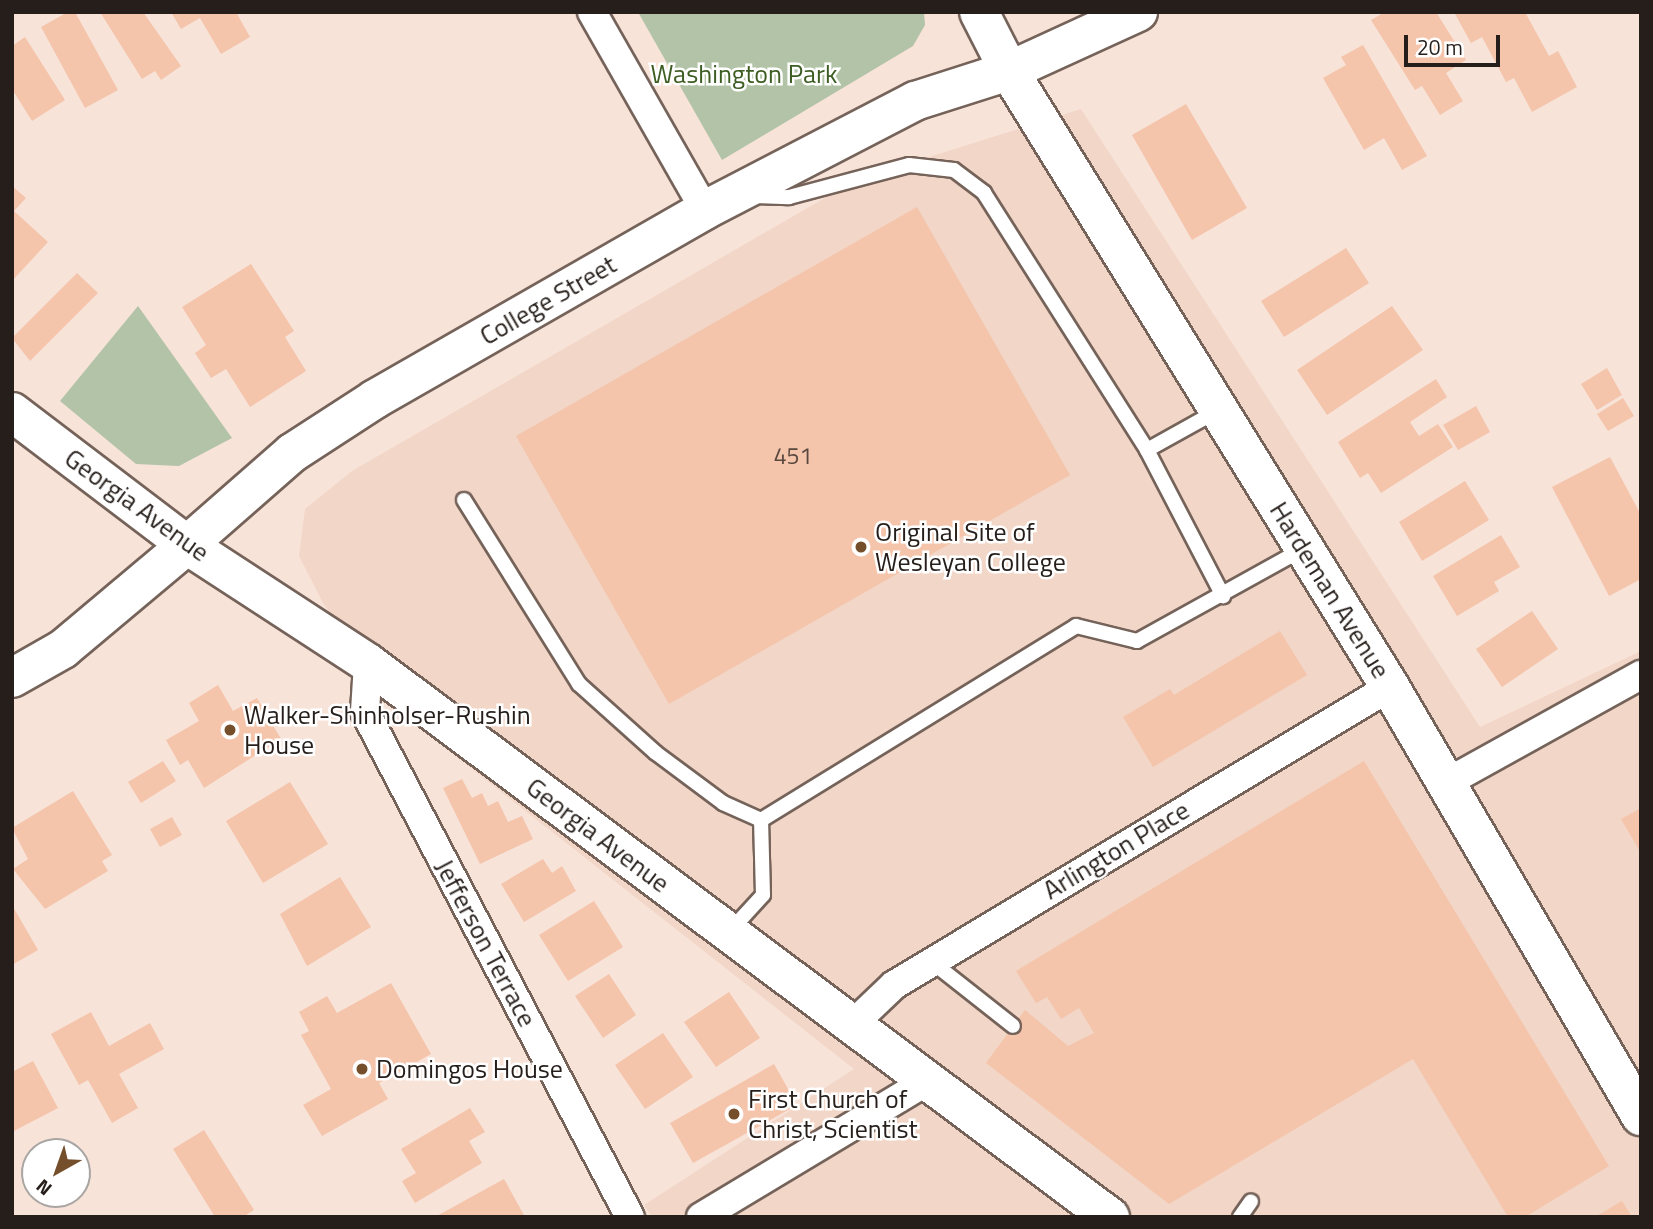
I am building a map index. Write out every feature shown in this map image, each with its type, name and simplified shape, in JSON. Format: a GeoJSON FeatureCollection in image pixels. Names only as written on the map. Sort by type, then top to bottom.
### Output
{"type":"FeatureCollection","features":[{"type":"Feature","properties":{"kind":"main road","name":"Hardeman Avenue"},"geometry":{"type":"LineString","coordinates":[[979,12],[1009,71],[1390,687],[1641,1115]]}},
{"type":"Feature","properties":{"kind":"main road","name":"College Street"},"geometry":{"type":"LineString","coordinates":[[12,678],[63,649],[292,453],[375,399],[719,203],[915,101],[1009,71],[1138,12]]}},
{"type":"Feature","properties":{"kind":"main road","name":"Georgia Avenue"},"geometry":{"type":"LineString","coordinates":[[12,412],[187,545],[368,663],[1110,1217]]}},
{"type":"Feature","properties":{"kind":"street"},"geometry":{"type":"LineString","coordinates":[[592,12],[719,203]]}},
{"type":"Feature","properties":{"kind":"street","name":"Jefferson Terrace"},"geometry":{"type":"LineString","coordinates":[[368,663],[365,712],[630,1217]]}},
{"type":"Feature","properties":{"kind":"street"},"geometry":{"type":"LineString","coordinates":[[1446,783],[1641,675]]}},
{"type":"Feature","properties":{"kind":"street","name":"Arlington Place"},"geometry":{"type":"LineString","coordinates":[[852,1026],[894,985],[1390,687]]}},
{"type":"Feature","properties":{"kind":"street"},"geometry":{"type":"LineString","coordinates":[[701,1217],[927,1081]]}},
{"type":"Feature","properties":{"kind":"lane"},"geometry":{"type":"LineString","coordinates":[[719,203],[789,197],[909,165],[954,170],[984,192],[1147,450],[1223,596]]}},
{"type":"Feature","properties":{"kind":"lane"},"geometry":{"type":"LineString","coordinates":[[1147,450],[1219,410]]}},
{"type":"Feature","properties":{"kind":"lane"},"geometry":{"type":"LineString","coordinates":[[464,500],[579,684],[656,753],[711,795],[761,820]]}},
{"type":"Feature","properties":{"kind":"lane"},"geometry":{"type":"LineString","coordinates":[[761,820],[1076,626],[1138,641],[1223,596],[1304,548]]}},
{"type":"Feature","properties":{"kind":"lane"},"geometry":{"type":"LineString","coordinates":[[729,933],[762,895],[761,820]]}},
{"type":"Feature","properties":{"kind":"lane"},"geometry":{"type":"LineString","coordinates":[[932,962],[1013,1026]]}},
{"type":"Feature","properties":{"kind":"lane"},"geometry":{"type":"LineString","coordinates":[[1240,1217],[1251,1201]]}},
{"type":"Feature","properties":{"kind":"shaded area"},"geometry":{"type":"Polygon","coordinates":[[[1081,109],[1480,727],[1641,651],[1641,1217],[652,1217],[644,1205],[854,1069],[402,714],[323,603],[299,556],[305,509],[352,471],[856,180],[1081,109]]]}},
{"type":"Feature","properties":{"kind":"green space","name":"Washington Park"},"geometry":{"type":"Polygon","coordinates":[[[638,12],[924,12],[925,25],[913,46],[722,160],[638,12]]]}},
{"type":"Feature","properties":{"kind":"green space"},"geometry":{"type":"Polygon","coordinates":[[[138,306],[232,438],[179,466],[136,464],[60,401],[138,306]]]}},
{"type":"Feature","properties":{"kind":"building"},"geometry":{"type":"Polygon","coordinates":[[[68,12],[75,12],[118,90],[85,108],[41,27],[68,12]]]}},
{"type":"Feature","properties":{"kind":"building"},"geometry":{"type":"Polygon","coordinates":[[[100,12],[143,12],[181,66],[161,80],[155,71],[142,79],[100,12]]]}},
{"type":"Feature","properties":{"kind":"building"},"geometry":{"type":"Polygon","coordinates":[[[171,12],[236,12],[250,37],[221,54],[200,18],[181,29],[171,12]]]}},
{"type":"Feature","properties":{"kind":"building"},"geometry":{"type":"Polygon","coordinates":[[[1385,12],[1436,12],[1466,60],[1446,73],[1463,101],[1440,115],[1422,86],[1415,90],[1371,20],[1385,12]]]}},
{"type":"Feature","properties":{"kind":"building"},"geometry":{"type":"Polygon","coordinates":[[[1454,12],[1525,12],[1549,56],[1558,51],[1577,87],[1532,112],[1514,78],[1506,82],[1482,37],[1471,43],[1454,12]]]}},
{"type":"Feature","properties":{"kind":"building"},"geometry":{"type":"Polygon","coordinates":[[[25,37],[65,100],[32,121],[12,89],[12,46],[25,37]]]}},
{"type":"Feature","properties":{"kind":"building"},"geometry":{"type":"Polygon","coordinates":[[[1363,45],[1427,156],[1402,170],[1384,138],[1364,150],[1323,78],[1346,65],[1341,57],[1363,45]]]}},
{"type":"Feature","properties":{"kind":"building"},"geometry":{"type":"Polygon","coordinates":[[[1186,104],[1247,208],[1192,240],[1132,135],[1186,104]]]}},
{"type":"Feature","properties":{"kind":"building"},"geometry":{"type":"Polygon","coordinates":[[[12,186],[26,198],[14,211],[48,242],[12,281],[12,186]]]}},
{"type":"Feature","properties":{"kind":"building"},"geometry":{"type":"Polygon","coordinates":[[[917,207],[1070,475],[669,704],[516,436],[917,207]]]}},
{"type":"Feature","properties":{"kind":"building"},"geometry":{"type":"Polygon","coordinates":[[[1346,248],[1369,283],[1284,337],[1261,301],[1346,248]]]}},
{"type":"Feature","properties":{"kind":"building"},"geometry":{"type":"Polygon","coordinates":[[[251,264],[294,331],[285,337],[306,371],[250,407],[226,369],[211,378],[195,353],[206,345],[182,307],[251,264]]]}},
{"type":"Feature","properties":{"kind":"building"},"geometry":{"type":"Polygon","coordinates":[[[77,273],[98,293],[30,361],[12,338],[77,273]]]}},
{"type":"Feature","properties":{"kind":"building"},"geometry":{"type":"Polygon","coordinates":[[[1392,306],[1423,350],[1327,415],[1297,370],[1392,306]]]}},
{"type":"Feature","properties":{"kind":"building"},"geometry":{"type":"Polygon","coordinates":[[[1607,368],[1622,395],[1597,410],[1581,384],[1607,368]]]}},
{"type":"Feature","properties":{"kind":"building"},"geometry":{"type":"Polygon","coordinates":[[[1436,379],[1447,397],[1410,422],[1419,436],[1438,424],[1453,447],[1381,493],[1368,473],[1360,478],[1338,442],[1436,379]]]}},
{"type":"Feature","properties":{"kind":"building"},"geometry":{"type":"Polygon","coordinates":[[[1623,398],[1634,416],[1608,431],[1597,414],[1623,398]]]}},
{"type":"Feature","properties":{"kind":"building"},"geometry":{"type":"Polygon","coordinates":[[[1476,406],[1490,432],[1458,450],[1443,425],[1476,406]]]}},
{"type":"Feature","properties":{"kind":"building"},"geometry":{"type":"Polygon","coordinates":[[[1610,457],[1641,515],[1641,579],[1609,596],[1552,487],[1610,457]]]}},
{"type":"Feature","properties":{"kind":"building"},"geometry":{"type":"Polygon","coordinates":[[[1465,481],[1489,520],[1422,561],[1399,522],[1465,481]]]}},
{"type":"Feature","properties":{"kind":"building"},"geometry":{"type":"Polygon","coordinates":[[[1501,535],[1520,567],[1494,582],[1499,591],[1457,616],[1433,576],[1501,535]]]}},
{"type":"Feature","properties":{"kind":"building"},"geometry":{"type":"Polygon","coordinates":[[[1532,611],[1558,649],[1502,687],[1476,649],[1532,611]]]}},
{"type":"Feature","properties":{"kind":"building"},"geometry":{"type":"Polygon","coordinates":[[[1280,631],[1307,675],[1153,767],[1123,717],[1170,689],[1174,695],[1280,631]]]}},
{"type":"Feature","properties":{"kind":"building","name":"Walker-Shinholser-Rushin House"},"geometry":{"type":"Polygon","coordinates":[[[218,685],[233,711],[257,698],[281,739],[204,788],[188,760],[180,765],[166,740],[199,721],[189,703],[218,685]]]}},
{"type":"Feature","properties":{"kind":"building"},"geometry":{"type":"Polygon","coordinates":[[[163,761],[176,781],[141,803],[128,782],[163,761]]]}},
{"type":"Feature","properties":{"kind":"building"},"geometry":{"type":"Polygon","coordinates":[[[1364,761],[1609,1166],[1525,1217],[1508,1217],[1413,1059],[1169,1204],[986,1063],[1025,1010],[1068,1046],[1094,1033],[1079,1008],[1061,1019],[1047,997],[1036,1003],[1016,971],[1364,761]]]}},
{"type":"Feature","properties":{"kind":"building"},"geometry":{"type":"Polygon","coordinates":[[[462,779],[472,798],[482,793],[488,806],[498,801],[508,822],[522,816],[533,839],[480,864],[443,788],[462,779]]]}},
{"type":"Feature","properties":{"kind":"building"},"geometry":{"type":"Polygon","coordinates":[[[290,782],[328,844],[263,883],[226,821],[290,782]]]}},
{"type":"Feature","properties":{"kind":"building"},"geometry":{"type":"Polygon","coordinates":[[[73,791],[112,855],[102,861],[108,871],[45,909],[13,869],[28,859],[12,828],[73,791]]]}},
{"type":"Feature","properties":{"kind":"building"},"geometry":{"type":"Polygon","coordinates":[[[1641,808],[1641,853],[1621,819],[1641,808]]]}},
{"type":"Feature","properties":{"kind":"building"},"geometry":{"type":"Polygon","coordinates":[[[172,817],[182,835],[160,847],[150,829],[172,817]]]}},
{"type":"Feature","properties":{"kind":"building"},"geometry":{"type":"Polygon","coordinates":[[[543,859],[552,873],[562,866],[576,891],[524,922],[501,884],[543,859]]]}},
{"type":"Feature","properties":{"kind":"building"},"geometry":{"type":"Polygon","coordinates":[[[340,877],[371,927],[307,966],[280,914],[340,877]]]}},
{"type":"Feature","properties":{"kind":"building"},"geometry":{"type":"Polygon","coordinates":[[[594,901],[623,947],[568,981],[539,935],[594,901]]]}},
{"type":"Feature","properties":{"kind":"building"},"geometry":{"type":"Polygon","coordinates":[[[12,905],[38,950],[12,965],[12,905]]]}},
{"type":"Feature","properties":{"kind":"building"},"geometry":{"type":"Polygon","coordinates":[[[609,974],[636,1015],[603,1038],[575,996],[609,974]]]}},
{"type":"Feature","properties":{"kind":"building","name":"Domingos House"},"geometry":{"type":"Polygon","coordinates":[[[391,983],[431,1054],[379,1083],[388,1099],[322,1136],[303,1105],[331,1089],[301,1035],[309,1031],[299,1012],[327,996],[337,1013],[391,983]]]}},
{"type":"Feature","properties":{"kind":"building"},"geometry":{"type":"Polygon","coordinates":[[[729,992],[760,1038],[716,1067],[684,1022],[729,992]]]}},
{"type":"Feature","properties":{"kind":"building"},"geometry":{"type":"Polygon","coordinates":[[[91,1012],[109,1046],[150,1023],[164,1049],[119,1074],[138,1108],[112,1123],[88,1080],[79,1085],[51,1034],[91,1012]]]}},
{"type":"Feature","properties":{"kind":"building"},"geometry":{"type":"Polygon","coordinates":[[[663,1033],[693,1077],[645,1109],[615,1065],[663,1033]]]}},
{"type":"Feature","properties":{"kind":"building"},"geometry":{"type":"Polygon","coordinates":[[[33,1061],[58,1108],[12,1132],[12,1072],[33,1061]]]}},
{"type":"Feature","properties":{"kind":"building","name":"First Church of Christ, Scientist"},"geometry":{"type":"Polygon","coordinates":[[[774,1064],[797,1105],[693,1163],[670,1123],[774,1064]]]}},
{"type":"Feature","properties":{"kind":"building"},"geometry":{"type":"Polygon","coordinates":[[[470,1108],[485,1132],[469,1141],[482,1163],[415,1203],[402,1181],[416,1173],[401,1149],[470,1108]]]}},
{"type":"Feature","properties":{"kind":"building"},"geometry":{"type":"Polygon","coordinates":[[[204,1130],[254,1210],[243,1217],[215,1217],[173,1149],[204,1130]]]}},
{"type":"Feature","properties":{"kind":"building"},"geometry":{"type":"Polygon","coordinates":[[[504,1179],[525,1217],[435,1217],[504,1179]]]}},
{"type":"Feature","properties":{"kind":"building"},"geometry":{"type":"Polygon","coordinates":[[[1622,1201],[1632,1217],[1595,1217],[1622,1201]]]}},
{"type":"Feature","properties":{"kind":"place","name":"Original Site of Wesleyan College"},"geometry":{"type":"Point","coordinates":[861,547]}},
{"type":"Feature","properties":{"kind":"place","name":"Walker-Shinholser-Rushin House"},"geometry":{"type":"Point","coordinates":[230,730]}},
{"type":"Feature","properties":{"kind":"place","name":"Domingos House"},"geometry":{"type":"Point","coordinates":[362,1069]}},
{"type":"Feature","properties":{"kind":"place","name":"First Church of Christ, Scientist"},"geometry":{"type":"Point","coordinates":[734,1114]}}]}
